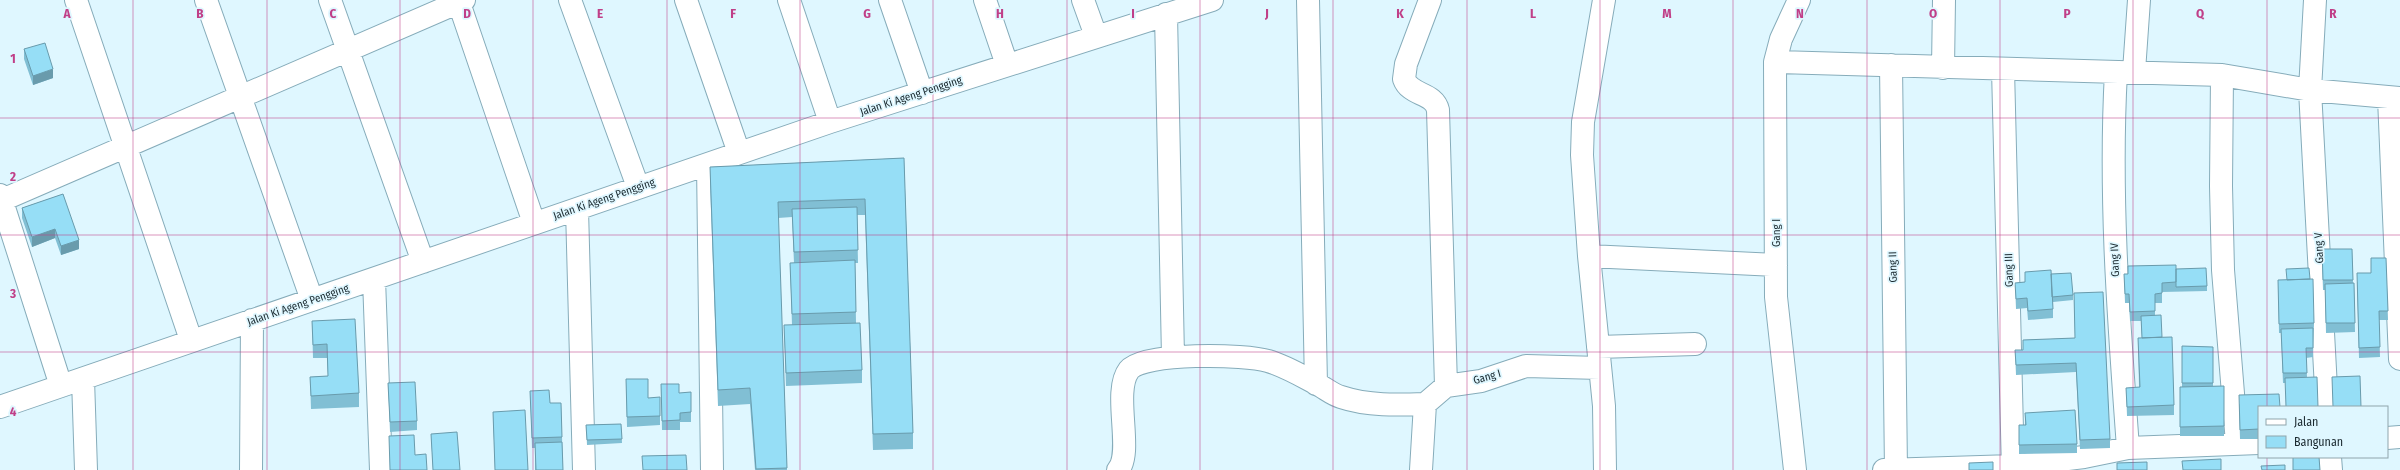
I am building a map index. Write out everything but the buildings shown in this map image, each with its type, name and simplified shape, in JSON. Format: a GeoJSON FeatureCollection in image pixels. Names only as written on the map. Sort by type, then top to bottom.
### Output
{"type":"FeatureCollection","features":[{"type":"Feature","properties":{"kind":"street"},"geometry":{"type":"LineString","coordinates":[[76,0],[191,340]]}},
{"type":"Feature","properties":{"kind":"street"},"geometry":{"type":"LineString","coordinates":[[206,0],[312,300]]}},
{"type":"Feature","properties":{"kind":"street"},"geometry":{"type":"LineString","coordinates":[[330,0],[423,262]]}},
{"type":"Feature","properties":{"kind":"street"},"geometry":{"type":"LineString","coordinates":[[570,0],[638,187]]}},
{"type":"Feature","properties":{"kind":"street"},"geometry":{"type":"LineString","coordinates":[[686,0],[739,153]]}},
{"type":"Feature","properties":{"kind":"street"},"geometry":{"type":"LineString","coordinates":[[789,0],[830,122]]}},
{"type":"Feature","properties":{"kind":"street"},"geometry":{"type":"LineString","coordinates":[[890,0],[922,92]]}},
{"type":"Feature","properties":{"kind":"street"},"geometry":{"type":"LineString","coordinates":[[985,0],[1007,65]]}},
{"type":"Feature","properties":{"kind":"street"},"geometry":{"type":"LineString","coordinates":[[1083,0],[1096,36]]}},
{"type":"Feature","properties":{"kind":"street","name":"Jalan Ki Ageng Pengging"},"geometry":{"type":"LineString","coordinates":[[0,407],[191,340],[374,279],[830,122],[1212,0]]}},
{"type":"Feature","properties":{"kind":"street"},"geometry":{"type":"LineString","coordinates":[[1308,0],[1316,384]]}},
{"type":"Feature","properties":{"kind":"street"},"geometry":{"type":"LineString","coordinates":[[1118,470],[1123,459],[1123,390],[1128,371],[1141,361],[1173,357],[1219,356],[1267,360],[1340,397],[1387,405],[1425,404],[1446,386],[1438,110],[1437,103],[1432,98],[1410,89],[1404,79],[1406,64],[1430,0]]}},
{"type":"Feature","properties":{"kind":"street"},"geometry":{"type":"LineString","coordinates":[[1604,0],[1583,122],[1582,154],[1588,256],[1604,406],[1605,470]]}},
{"type":"Feature","properties":{"kind":"street","name":"Gang I"},"geometry":{"type":"LineString","coordinates":[[1795,470],[1791,419],[1781,355],[1776,297],[1775,62],[1781,39],[1799,0]]}},
{"type":"Feature","properties":{"kind":"street"},"geometry":{"type":"LineString","coordinates":[[1943,68],[1944,0]]}},
{"type":"Feature","properties":{"kind":"street","name":"Gang IV"},"geometry":{"type":"LineString","coordinates":[[2128,448],[2114,265],[2113,136],[2139,0]]}},
{"type":"Feature","properties":{"kind":"street","name":"Gang V"},"geometry":{"type":"LineString","coordinates":[[2315,0],[2310,90],[2327,406]]}},
{"type":"Feature","properties":{"kind":"street"},"geometry":{"type":"LineString","coordinates":[[61,386],[1,199],[125,147],[461,1],[534,223]]}},
{"type":"Feature","properties":{"kind":"street"},"geometry":{"type":"LineString","coordinates":[[1166,14],[1173,357]]}},
{"type":"Feature","properties":{"kind":"street"},"geometry":{"type":"LineString","coordinates":[[1775,62],[2222,75],[2310,90],[2395,98],[2400,359]]}},
{"type":"Feature","properties":{"kind":"street","name":"Gang II"},"geometry":{"type":"LineString","coordinates":[[1891,65],[1896,470]]}},
{"type":"Feature","properties":{"kind":"street","name":"Gang III"},"geometry":{"type":"LineString","coordinates":[[2003,69],[2013,468]]}},
{"type":"Feature","properties":{"kind":"street"},"geometry":{"type":"LineString","coordinates":[[2222,75],[2221,186],[2223,270],[2237,444]]}},
{"type":"Feature","properties":{"kind":"street"},"geometry":{"type":"LineString","coordinates":[[708,164],[712,470]]}},
{"type":"Feature","properties":{"kind":"street"},"geometry":{"type":"LineString","coordinates":[[577,209],[584,470]]}},
{"type":"Feature","properties":{"kind":"street"},"geometry":{"type":"LineString","coordinates":[[1588,256],[1776,265]]}},
{"type":"Feature","properties":{"kind":"street"},"geometry":{"type":"LineString","coordinates":[[374,279],[381,470]]}},
{"type":"Feature","properties":{"kind":"street"},"geometry":{"type":"LineString","coordinates":[[251,470],[252,320]]}},
{"type":"Feature","properties":{"kind":"street","name":"Gang I"},"geometry":{"type":"LineString","coordinates":[[1446,386],[1481,380],[1526,366],[1599,358],[1695,344]]}},
{"type":"Feature","properties":{"kind":"street"},"geometry":{"type":"LineString","coordinates":[[83,379],[86,470]]}},
{"type":"Feature","properties":{"kind":"street"},"geometry":{"type":"LineString","coordinates":[[1421,470],[1425,404]]}},
{"type":"Feature","properties":{"kind":"street"},"geometry":{"type":"LineString","coordinates":[[2388,438],[2400,437]]}},
{"type":"Feature","properties":{"kind":"street"},"geometry":{"type":"LineString","coordinates":[[1884,470],[2013,468],[2084,463],[2128,448],[2258,443]]}},
{"type":"Feature","properties":{"kind":"street"},"geometry":{"type":"LineString","coordinates":[[2330,458],[2330,470]]}}]}
